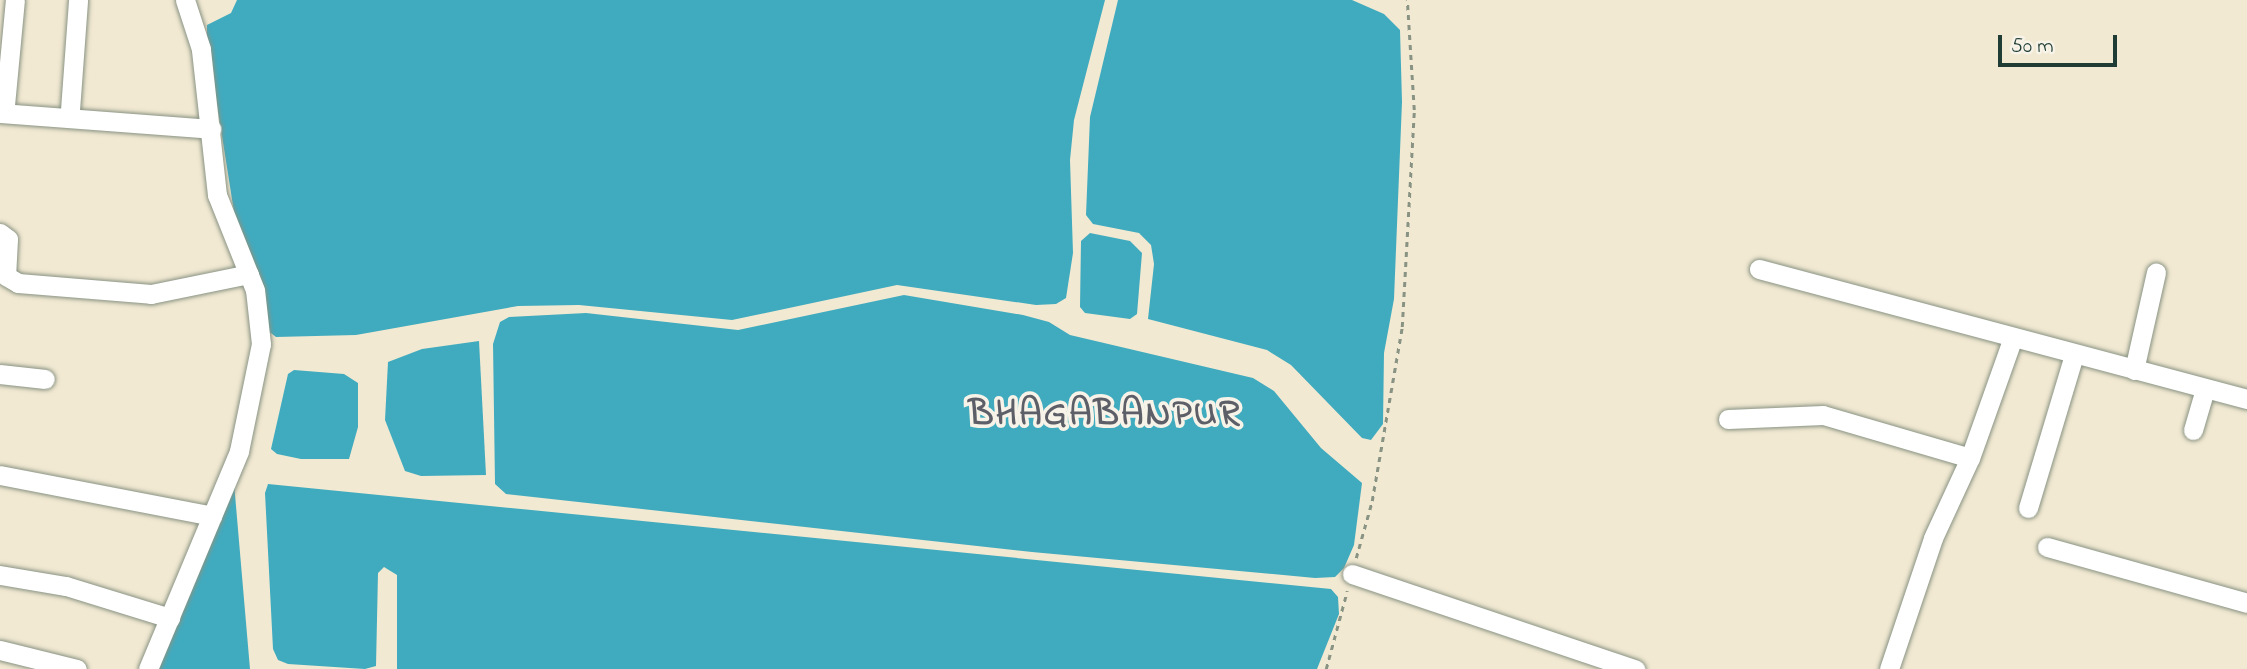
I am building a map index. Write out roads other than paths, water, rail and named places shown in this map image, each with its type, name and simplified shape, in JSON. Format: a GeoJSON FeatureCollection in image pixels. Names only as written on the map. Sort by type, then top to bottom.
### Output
{"type":"FeatureCollection","features":[{"type":"Feature","properties":{"kind":"street"},"geometry":{"type":"LineString","coordinates":[[15,0],[2,109],[211,129]]}},
{"type":"Feature","properties":{"kind":"street"},"geometry":{"type":"LineString","coordinates":[[70,110],[78,0]]}},
{"type":"Feature","properties":{"kind":"street"},"geometry":{"type":"LineString","coordinates":[[148,669],[239,451],[257,372],[260,327],[249,274],[219,203],[201,49],[186,0]]}},
{"type":"Feature","properties":{"kind":"street"},"geometry":{"type":"LineString","coordinates":[[0,233],[8,239],[6,276],[3,281],[138,294],[249,274]]}},
{"type":"Feature","properties":{"kind":"street"},"geometry":{"type":"LineString","coordinates":[[1759,269],[2247,400]]}},
{"type":"Feature","properties":{"kind":"street"},"geometry":{"type":"LineString","coordinates":[[2134,370],[2157,272]]}},
{"type":"Feature","properties":{"kind":"street"},"geometry":{"type":"LineString","coordinates":[[1889,669],[1933,538],[1970,458],[2013,337]]}},
{"type":"Feature","properties":{"kind":"street"},"geometry":{"type":"LineString","coordinates":[[2028,508],[2074,355]]}},
{"type":"Feature","properties":{"kind":"street"},"geometry":{"type":"LineString","coordinates":[[0,374],[45,379]]}},
{"type":"Feature","properties":{"kind":"street"},"geometry":{"type":"LineString","coordinates":[[2193,430],[2205,389]]}},
{"type":"Feature","properties":{"kind":"street"},"geometry":{"type":"LineString","coordinates":[[1728,419],[1823,415],[1970,458]]}},
{"type":"Feature","properties":{"kind":"street"},"geometry":{"type":"LineString","coordinates":[[0,475],[212,516]]}},
{"type":"Feature","properties":{"kind":"street"},"geometry":{"type":"LineString","coordinates":[[2047,547],[2247,603]]}},
{"type":"Feature","properties":{"kind":"street"},"geometry":{"type":"LineString","coordinates":[[1352,573],[1635,669]]}},
{"type":"Feature","properties":{"kind":"street"},"geometry":{"type":"LineString","coordinates":[[0,575],[66,586],[170,618]]}},
{"type":"Feature","properties":{"kind":"street"},"geometry":{"type":"LineString","coordinates":[[0,650],[77,669]]}},
{"type":"Feature","properties":{"kind":"water"},"geometry":{"type":"Polygon","coordinates":[[[237,0],[1105,0],[1074,120],[1070,160],[1073,253],[1066,298],[1056,304],[1036,305],[897,285],[732,320],[579,305],[518,306],[356,335],[276,337],[267,330],[234,212],[207,41],[207,25],[231,13],[237,0]]]}},
{"type":"Feature","properties":{"kind":"water"},"geometry":{"type":"Polygon","coordinates":[[[1118,0],[1352,0],[1384,14],[1400,30],[1402,102],[1394,299],[1384,353],[1383,424],[1371,440],[1362,438],[1291,365],[1267,350],[1148,319],[1154,264],[1151,245],[1139,233],[1093,224],[1086,215],[1090,117],[1118,0]]]}},
{"type":"Feature","properties":{"kind":"water"},"geometry":{"type":"Polygon","coordinates":[[[1090,233],[1130,241],[1142,253],[1137,314],[1130,319],[1085,313],[1080,307],[1081,241],[1090,233]]]}},
{"type":"Feature","properties":{"kind":"water"},"geometry":{"type":"Polygon","coordinates":[[[904,295],[1023,315],[1049,322],[1070,335],[1253,378],[1274,391],[1321,448],[1362,483],[1354,545],[1344,568],[1335,577],[1315,578],[1032,552],[506,494],[495,484],[493,344],[500,322],[509,317],[586,313],[738,330],[904,295]]]}},
{"type":"Feature","properties":{"kind":"water"},"geometry":{"type":"Polygon","coordinates":[[[479,341],[486,475],[421,476],[405,471],[385,420],[388,362],[422,349],[479,341]]]}},
{"type":"Feature","properties":{"kind":"water"},"geometry":{"type":"Polygon","coordinates":[[[294,370],[344,374],[358,383],[358,427],[349,459],[301,459],[277,454],[271,449],[288,374],[294,370]]]}},
{"type":"Feature","properties":{"kind":"water"},"geometry":{"type":"Polygon","coordinates":[[[234,483],[250,669],[153,669],[234,483]]]}},
{"type":"Feature","properties":{"kind":"water"},"geometry":{"type":"Polygon","coordinates":[[[268,484],[1331,589],[1338,597],[1339,614],[1317,669],[397,669],[397,575],[384,567],[378,573],[376,666],[365,669],[288,664],[278,660],[273,649],[265,493],[268,484]]]}},
{"type":"Feature","properties":{"kind":"district","name":"BHAGABANPUR"},"geometry":{"type":"Point","coordinates":[1105,415]}}]}
